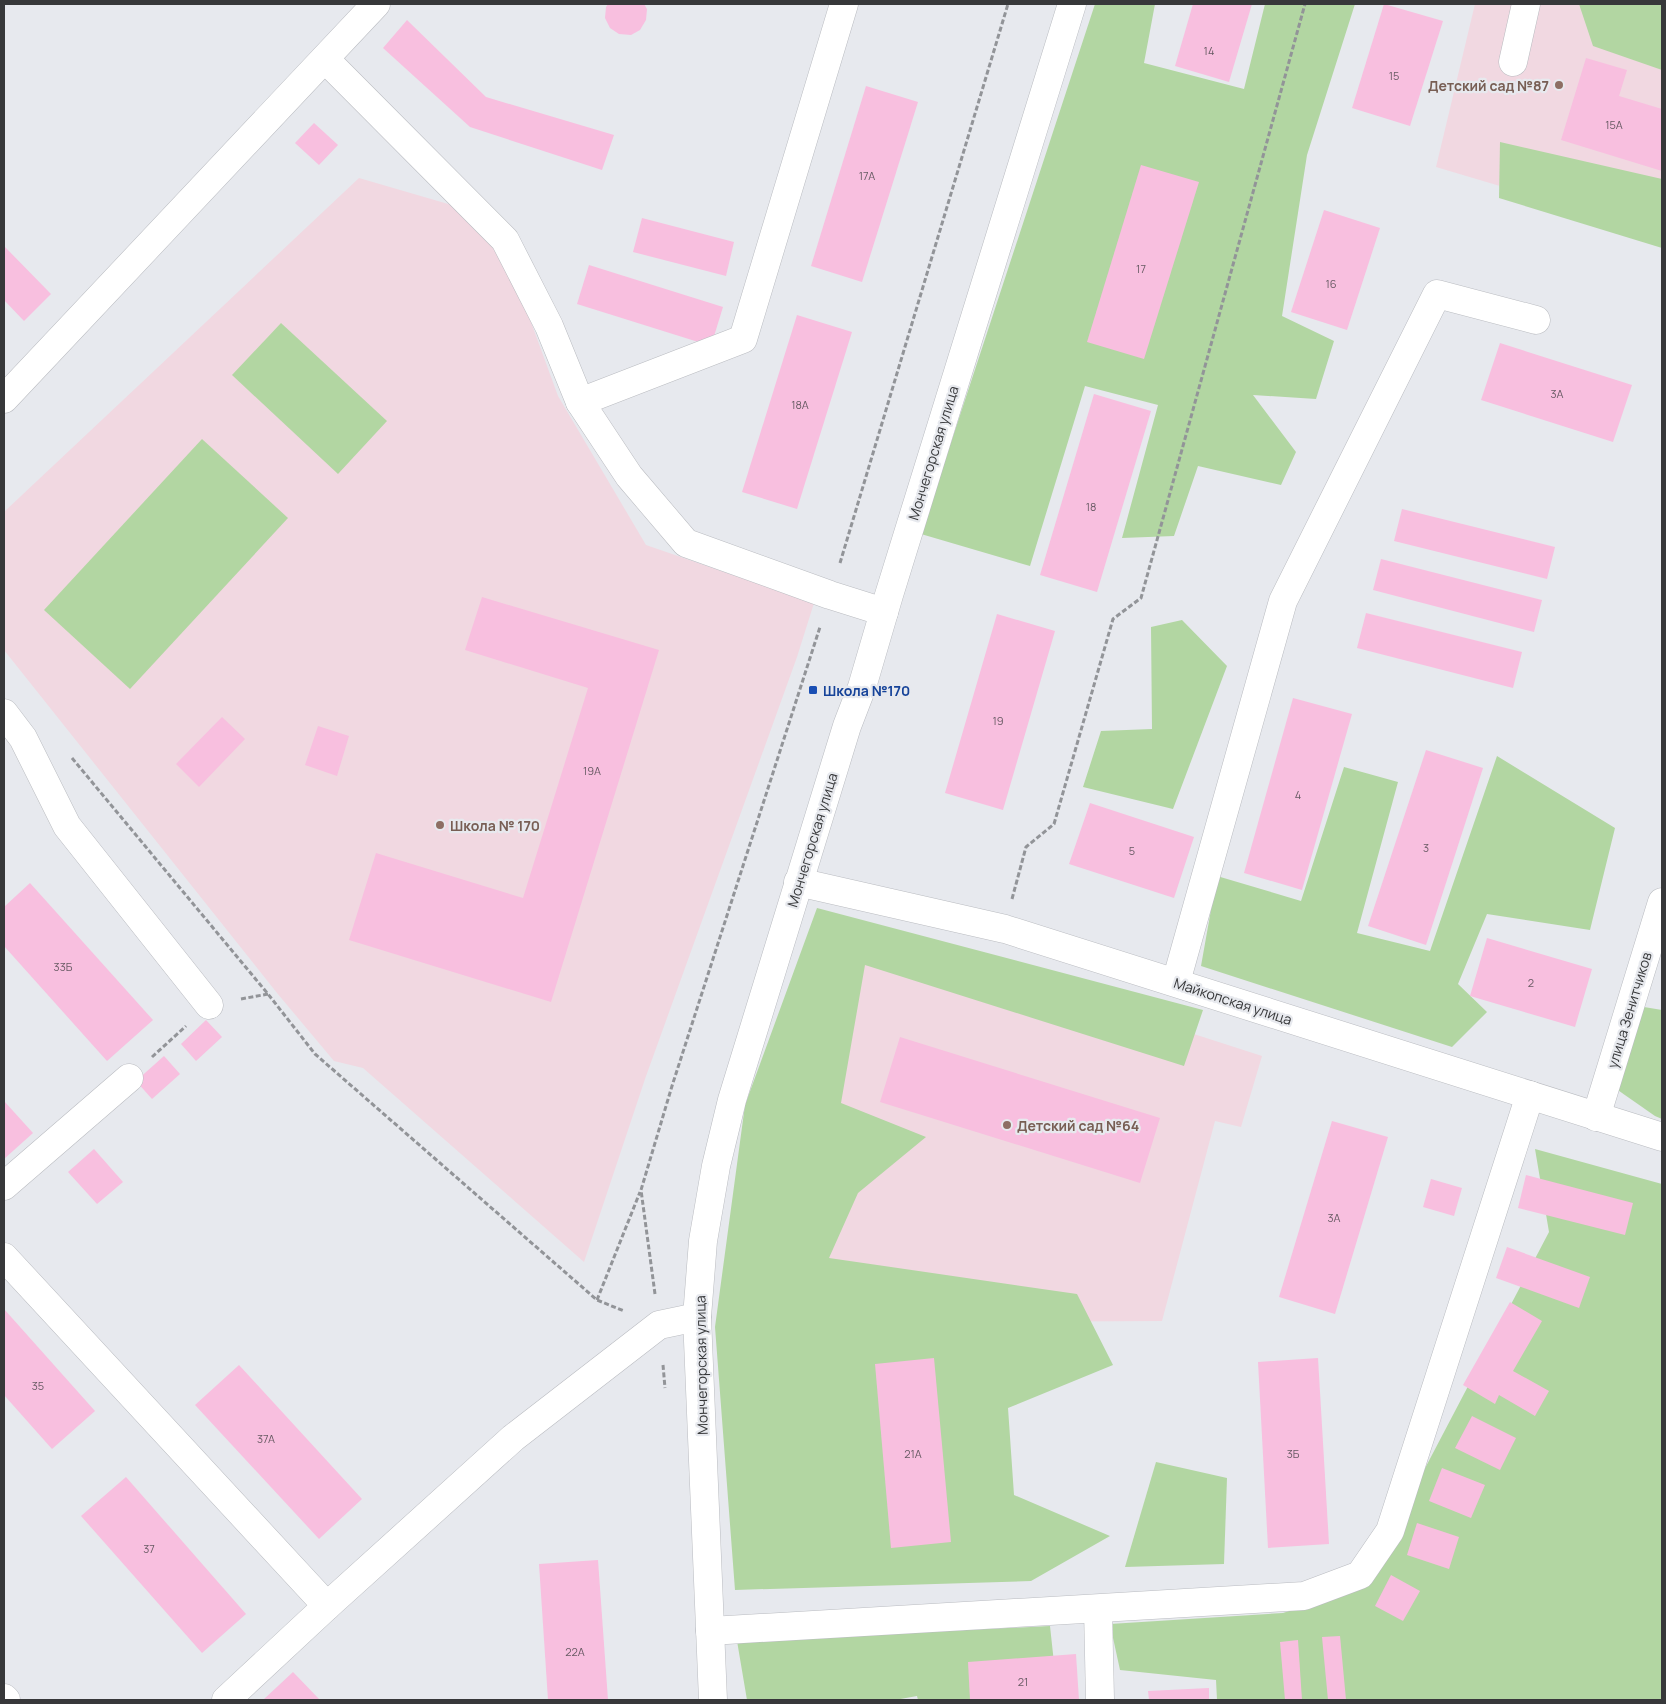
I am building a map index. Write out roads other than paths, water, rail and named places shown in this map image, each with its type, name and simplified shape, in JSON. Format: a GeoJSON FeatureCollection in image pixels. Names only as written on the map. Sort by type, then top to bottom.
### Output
{"type":"FeatureCollection","features":[{"type":"Feature","properties":{"kind":"street"},"geometry":{"type":"LineString","coordinates":[[4,399],[376,4]]}},
{"type":"Feature","properties":{"kind":"street"},"geometry":{"type":"LineString","coordinates":[[580,402],[744,339],[844,4]]}},
{"type":"Feature","properties":{"kind":"street","name":"Мончегорская улица"},"geometry":{"type":"LineString","coordinates":[[713,1700],[697,1317],[703,1241],[716,1166],[732,1100],[798,882],[847,726],[862,687],[1072,4]]}},
{"type":"Feature","properties":{"kind":"street"},"geometry":{"type":"LineString","coordinates":[[1514,62],[1526,4]]}},
{"type":"Feature","properties":{"kind":"street"},"geometry":{"type":"LineString","coordinates":[[325,59],[506,240],[549,326],[580,402],[629,476],[686,543],[830,596],[884,612]]}},
{"type":"Feature","properties":{"kind":"street"},"geometry":{"type":"LineString","coordinates":[[1176,982],[1283,602],[1437,294],[1536,320]]}},
{"type":"Feature","properties":{"kind":"street"},"geometry":{"type":"LineString","coordinates":[[4,713],[23,738],[67,826],[209,1004]]}},
{"type":"Feature","properties":{"kind":"street","name":"Майкопская улица"},"geometry":{"type":"LineString","coordinates":[[798,882],[1005,929],[1662,1137]]}},
{"type":"Feature","properties":{"kind":"street","name":"улица Зенитчиков"},"geometry":{"type":"LineString","coordinates":[[1596,1117],[1662,902]]}},
{"type":"Feature","properties":{"kind":"street"},"geometry":{"type":"LineString","coordinates":[[4,1186],[130,1078]]}},
{"type":"Feature","properties":{"kind":"street"},"geometry":{"type":"LineString","coordinates":[[710,1631],[1304,1596],[1360,1575],[1390,1531],[1530,1095]]}},
{"type":"Feature","properties":{"kind":"street"},"geometry":{"type":"LineString","coordinates":[[4,1257],[327,1606]]}},
{"type":"Feature","properties":{"kind":"street"},"geometry":{"type":"LineString","coordinates":[[226,1700],[513,1438],[659,1325],[697,1317]]}},
{"type":"Feature","properties":{"kind":"street"},"geometry":{"type":"LineString","coordinates":[[1098,1609],[1100,1700]]}},
{"type":"Feature","properties":{"kind":"place","name":"Детский сад №87"},"geometry":{"type":"Point","coordinates":[1559,85]}},
{"type":"Feature","properties":{"kind":"place","name":"Школа №170"},"geometry":{"type":"Point","coordinates":[813,690]}},
{"type":"Feature","properties":{"kind":"place","name":"Школа № 170"},"geometry":{"type":"Point","coordinates":[440,825]}},
{"type":"Feature","properties":{"kind":"place","name":"Детский сад №64"},"geometry":{"type":"Point","coordinates":[1007,1125]}}]}
